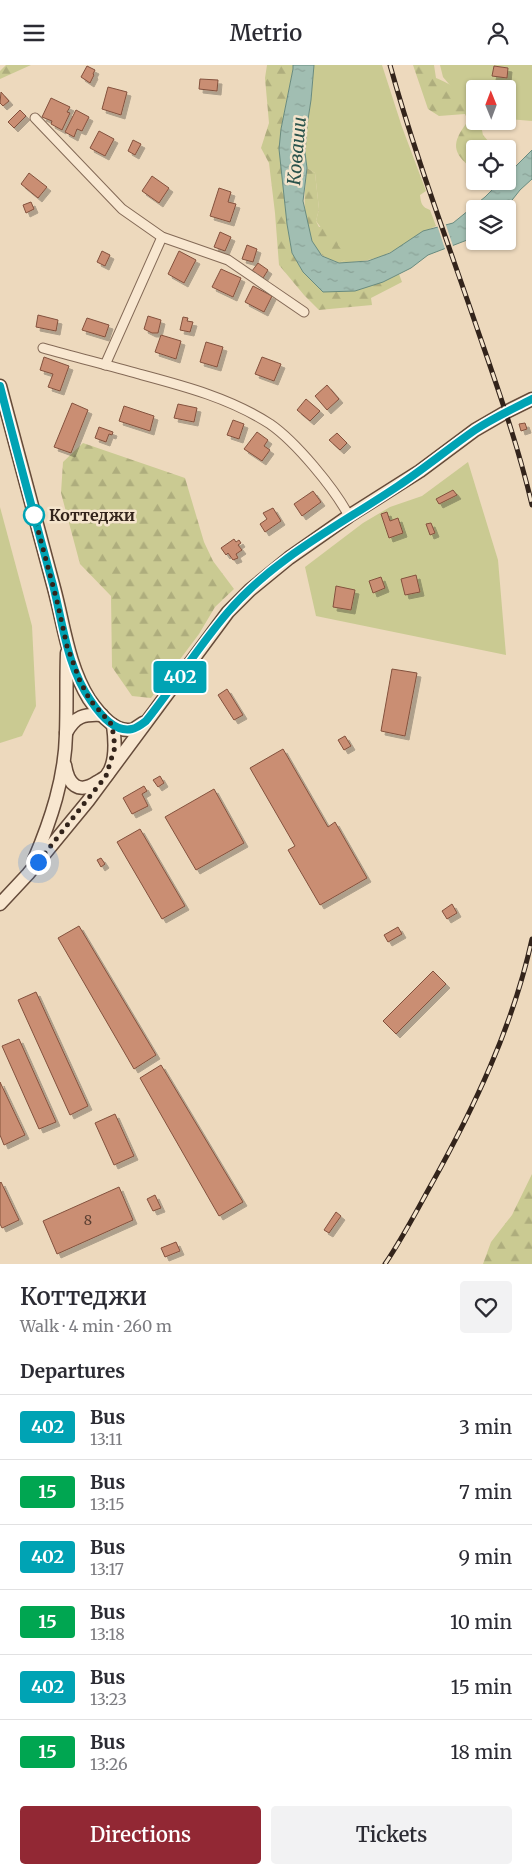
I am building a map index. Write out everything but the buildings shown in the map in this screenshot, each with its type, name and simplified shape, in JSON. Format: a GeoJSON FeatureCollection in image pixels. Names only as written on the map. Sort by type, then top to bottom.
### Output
{"type":"FeatureCollection","features":[{"type":"Feature","properties":{"kind":"main road"},"geometry":{"type":"LineString","coordinates":[[0,386],[57,601],[67,646],[80,681],[90,700],[112,725],[123,729],[133,729],[146,721]]}},
{"type":"Feature","properties":{"kind":"main road"},"geometry":{"type":"LineString","coordinates":[[0,904],[28,874],[106,776],[228,612],[250,590],[288,558],[420,471],[475,430],[532,399]]}},
{"type":"Feature","properties":{"kind":"main road"},"geometry":{"type":"LineString","coordinates":[[28,874],[54,809],[64,760],[67,646]]}},
{"type":"Feature","properties":{"kind":"main road"},"geometry":{"type":"LineString","coordinates":[[66,733],[71,724],[78,718],[89,715],[102,715]]}},
{"type":"Feature","properties":{"kind":"main road"},"geometry":{"type":"LineString","coordinates":[[64,760],[67,776],[75,786],[82,788],[91,786],[106,776],[115,747],[112,725]]}},
{"type":"Feature","properties":{"kind":"street"},"geometry":{"type":"LineString","coordinates":[[35,118],[122,209],[162,237],[228,260],[304,312]]}},
{"type":"Feature","properties":{"kind":"street"},"geometry":{"type":"LineString","coordinates":[[105,365],[162,237]]}},
{"type":"Feature","properties":{"kind":"street"},"geometry":{"type":"LineString","coordinates":[[43,349],[184,386],[228,403],[271,425],[311,465],[344,506],[349,516]]}},
{"type":"Feature","properties":{"kind":"green space"},"geometry":{"type":"Polygon","coordinates":[[[6,65],[31,65],[0,79],[0,71],[6,65]]]}},
{"type":"Feature","properties":{"kind":"green space"},"geometry":{"type":"Polygon","coordinates":[[[267,65],[293,65],[281,129],[287,224],[292,253],[303,272],[383,282],[399,274],[402,282],[371,298],[372,305],[319,310],[279,265],[269,163],[261,148],[269,123],[265,78],[267,65]]]}},
{"type":"Feature","properties":{"kind":"green space"},"geometry":{"type":"Polygon","coordinates":[[[314,65],[382,65],[402,127],[426,191],[420,195],[422,205],[430,210],[436,226],[383,256],[358,262],[339,263],[345,260],[316,221],[319,209],[315,173],[307,168],[305,153],[314,65]]]}},
{"type":"Feature","properties":{"kind":"green space"},"geometry":{"type":"Polygon","coordinates":[[[413,65],[434,65],[436,78],[458,90],[466,97],[466,116],[465,114],[439,116],[428,109],[413,65]]]}},
{"type":"Feature","properties":{"kind":"green space"},"geometry":{"type":"Polygon","coordinates":[[[440,65],[532,65],[532,121],[516,120],[516,80],[466,80],[466,104],[443,77],[440,65]]]}},
{"type":"Feature","properties":{"kind":"green space"},"geometry":{"type":"Polygon","coordinates":[[[466,124],[466,130],[482,130],[487,140],[466,140],[466,163],[457,150],[457,139],[466,124]]]}},
{"type":"Feature","properties":{"kind":"green space"},"geometry":{"type":"Polygon","coordinates":[[[307,168],[315,173],[319,209],[316,221],[319,227],[329,225],[339,232],[338,245],[347,256],[345,260],[339,263],[322,255],[310,236],[305,214],[307,168]]]}},
{"type":"Feature","properties":{"kind":"green space"},"geometry":{"type":"Polygon","coordinates":[[[83,443],[185,478],[204,542],[213,561],[234,589],[215,607],[199,634],[151,698],[132,696],[112,667],[111,596],[80,564],[61,493],[63,462],[83,443]]]}},
{"type":"Feature","properties":{"kind":"green space"},"geometry":{"type":"Polygon","coordinates":[[[468,462],[498,560],[506,655],[316,616],[305,567],[363,523],[390,507],[422,496],[468,462]]]}},
{"type":"Feature","properties":{"kind":"green space"},"geometry":{"type":"Polygon","coordinates":[[[0,507],[32,626],[36,706],[22,736],[0,743],[0,507]]]}},
{"type":"Feature","properties":{"kind":"green space"},"geometry":{"type":"Polygon","coordinates":[[[532,1174],[532,1264],[483,1264],[491,1242],[512,1215],[532,1174]]]}},
{"type":"Feature","properties":{"kind":"water","name":"Коваши"},"geometry":{"type":"Polygon","coordinates":[[[293,65],[314,65],[307,126],[305,153],[307,168],[303,201],[312,241],[322,256],[339,263],[368,261],[390,253],[423,231],[453,223],[466,212],[466,240],[428,255],[411,268],[383,282],[355,291],[323,292],[303,272],[292,253],[287,224],[279,149],[293,65]]]}},
{"type":"Feature","properties":{"kind":"water"},"geometry":{"type":"Polygon","coordinates":[[[532,150],[532,179],[512,200],[481,200],[492,190],[516,190],[516,166],[532,150]]]}},
{"type":"Feature","properties":{"kind":"pier"},"geometry":{"type":"Polygon","coordinates":[[[445,222],[454,249],[446,252],[437,225],[445,222]]]}},
{"type":"Feature","properties":{"kind":"railway"},"geometry":{"type":"LineString","coordinates":[[390,65],[421,166],[507,417],[532,505]]}},
{"type":"Feature","properties":{"kind":"railway"},"geometry":{"type":"LineString","coordinates":[[385,1264],[431,1185],[477,1096],[503,1035],[524,971],[532,939]]}},
{"type":"Feature","properties":{"kind":"bus line","name":"402"},"geometry":{"type":"LineString","coordinates":[[0,386],[57,601],[67,646],[80,681],[90,700],[112,725],[123,729],[133,729],[146,721],[228,612],[250,590],[288,558],[420,471],[475,430],[532,399]]}},
{"type":"Feature","properties":{"kind":"place","name":"Коттеджи"},"geometry":{"type":"Point","coordinates":[34,515]}},
{"type":"Feature","properties":{"kind":"route"},"geometry":{"type":"LineString","coordinates":[[34,515],[67,646],[80,681],[90,700],[112,725],[115,747],[106,776],[38,862]]}}]}
